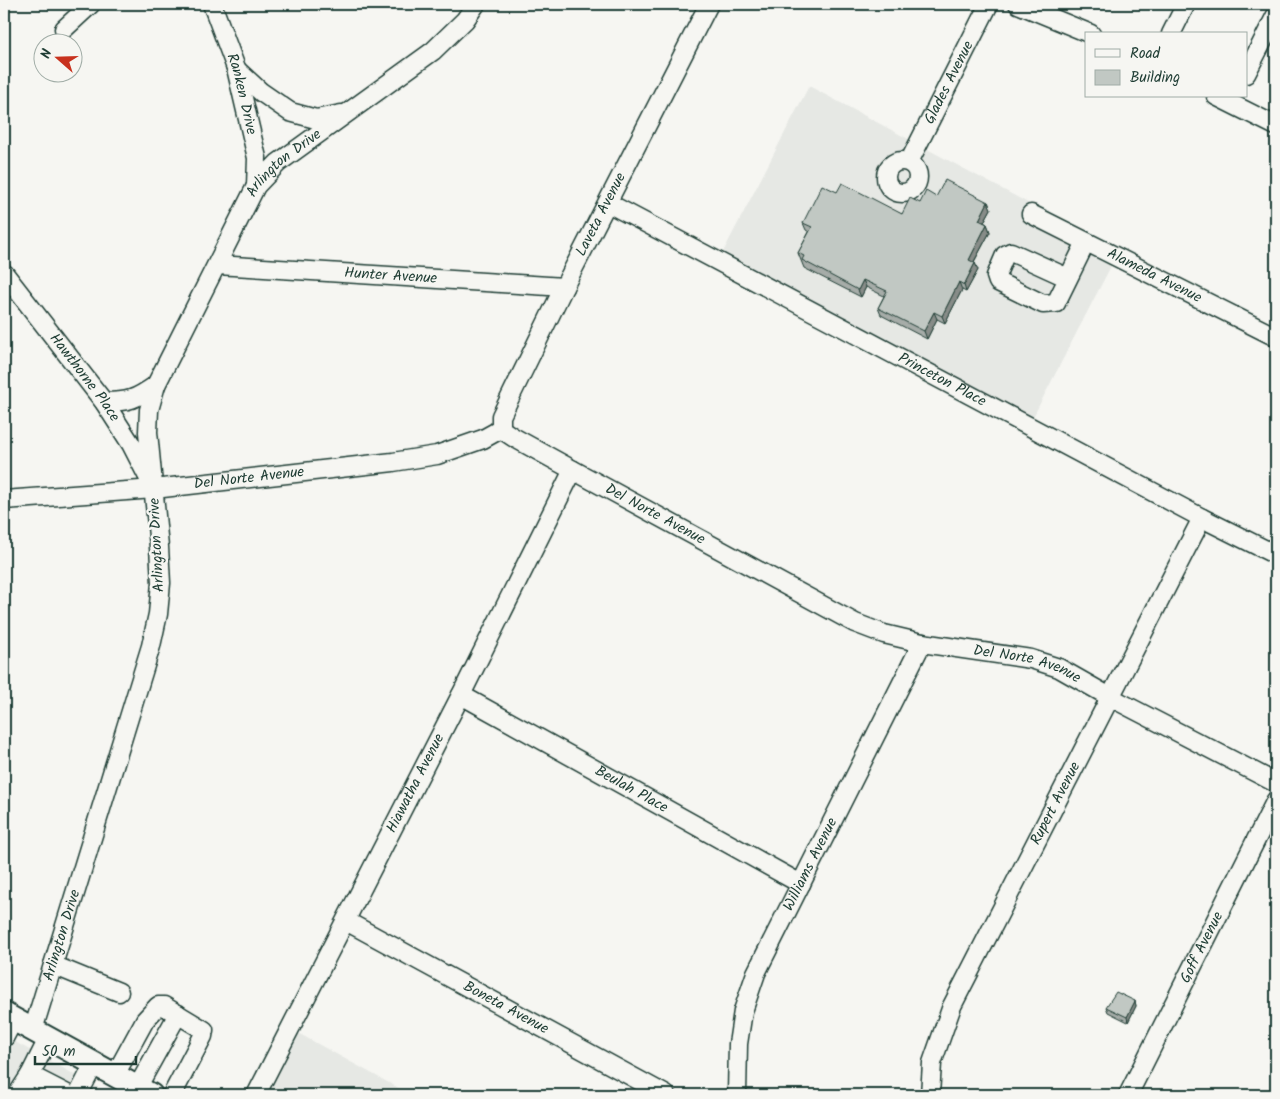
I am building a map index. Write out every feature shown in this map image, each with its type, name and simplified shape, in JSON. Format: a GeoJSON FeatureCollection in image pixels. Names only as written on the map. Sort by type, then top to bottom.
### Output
{"type":"FeatureCollection","features":[{"type":"Feature","properties":{"kind":"main road"},"geometry":{"type":"LineString","coordinates":[[7,1024],[41,1034],[131,1087]]}},
{"type":"Feature","properties":{"kind":"street"},"geometry":{"type":"LineString","coordinates":[[64,29],[91,4]]}},
{"type":"Feature","properties":{"kind":"street","name":"Ranken Drive"},"geometry":{"type":"LineString","coordinates":[[212,4],[236,68],[258,158],[256,186]]}},
{"type":"Feature","properties":{"kind":"street","name":"Arlington Drive"},"geometry":{"type":"LineString","coordinates":[[17,1095],[30,1074],[41,1034],[54,964],[152,646],[161,583],[148,432],[149,410],[156,385],[256,186],[278,162],[433,51],[465,20],[476,4]]}},
{"type":"Feature","properties":{"kind":"street","name":"Laveta Avenue"},"geometry":{"type":"LineString","coordinates":[[502,429],[501,416],[564,287],[709,4]]}},
{"type":"Feature","properties":{"kind":"street","name":"Glades Avenue"},"geometry":{"type":"LineString","coordinates":[[909,162],[989,4]]}},
{"type":"Feature","properties":{"kind":"street"},"geometry":{"type":"LineString","coordinates":[[1018,4],[1086,32]]}},
{"type":"Feature","properties":{"kind":"street"},"geometry":{"type":"LineString","coordinates":[[1172,32],[1186,4]]}},
{"type":"Feature","properties":{"kind":"street"},"geometry":{"type":"LineString","coordinates":[[1248,70],[1276,14]]}},
{"type":"Feature","properties":{"kind":"street","name":"Arlington Drive"},"geometry":{"type":"LineString","coordinates":[[236,68],[261,92],[290,112],[316,119],[350,112]]}},
{"type":"Feature","properties":{"kind":"street"},"geometry":{"type":"LineString","coordinates":[[1228,99],[1276,126]]}},
{"type":"Feature","properties":{"kind":"street","name":"Princeton Place"},"geometry":{"type":"LineString","coordinates":[[608,204],[1202,518],[1276,555]]}},
{"type":"Feature","properties":{"kind":"street","name":"Alameda Avenue"},"geometry":{"type":"LineString","coordinates":[[1031,214],[1276,338]]}},
{"type":"Feature","properties":{"kind":"street"},"geometry":{"type":"LineString","coordinates":[[1068,278],[1086,242]]}},
{"type":"Feature","properties":{"kind":"street","name":"Hunter Avenue"},"geometry":{"type":"LineString","coordinates":[[217,265],[564,287]]}},
{"type":"Feature","properties":{"kind":"street","name":"Hawthorne Place"},"geometry":{"type":"LineString","coordinates":[[4,273],[104,402],[132,444],[154,489]]}},
{"type":"Feature","properties":{"kind":"street"},"geometry":{"type":"LineString","coordinates":[[104,402],[123,402],[139,397],[156,385]]}},
{"type":"Feature","properties":{"kind":"street","name":"Del Norte Avenue"},"geometry":{"type":"LineString","coordinates":[[4,500],[154,489],[393,462],[437,455],[483,439],[502,429],[513,438],[855,624],[884,634],[922,643],[1031,660],[1059,668],[1110,697],[1276,783]]}},
{"type":"Feature","properties":{"kind":"street","name":"Hiawatha Avenue"},"geometry":{"type":"LineString","coordinates":[[256,1095],[461,695],[573,470]]}},
{"type":"Feature","properties":{"kind":"street","name":"Rupert Avenue"},"geometry":{"type":"LineString","coordinates":[[930,1095],[932,1063],[952,1006],[1202,518]]}},
{"type":"Feature","properties":{"kind":"street","name":"Williams Avenue"},"geometry":{"type":"LineString","coordinates":[[737,1095],[738,1044],[743,1011],[756,972],[922,643]]}},
{"type":"Feature","properties":{"kind":"street","name":"Beulah Place"},"geometry":{"type":"LineString","coordinates":[[461,695],[801,884]]}},
{"type":"Feature","properties":{"kind":"street","name":"Goff Avenue"},"geometry":{"type":"LineString","coordinates":[[1128,1095],[1276,800]]}},
{"type":"Feature","properties":{"kind":"street","name":"Boneta Avenue"},"geometry":{"type":"LineString","coordinates":[[346,921],[666,1095]]}},
{"type":"Feature","properties":{"kind":"street"},"geometry":{"type":"LineString","coordinates":[[54,964],[119,992]]}},
{"type":"Feature","properties":{"kind":"street"},"geometry":{"type":"LineString","coordinates":[[131,1087],[146,1020],[154,1009],[158,1006],[164,1006],[204,1030],[203,1036],[172,1095]]}},
{"type":"Feature","properties":{"kind":"street"},"geometry":{"type":"LineString","coordinates":[[131,1087],[178,1014]]}},
{"type":"Feature","properties":{"kind":"street"},"geometry":{"type":"LineString","coordinates":[[78,1095],[94,1064]]}},
{"type":"Feature","properties":{"kind":"street"},"geometry":{"type":"LineString","coordinates":[[30,1074],[69,1095]]}},
{"type":"Feature","properties":{"kind":"shaded area"},"geometry":{"type":"Polygon","coordinates":[[[809,86],[1030,204],[1023,217],[1112,264],[1031,421],[722,254],[809,86]]]}},
{"type":"Feature","properties":{"kind":"shaded area"},"geometry":{"type":"Polygon","coordinates":[[[296,1032],[411,1095],[264,1095],[296,1032]]]}},
{"type":"Feature","properties":{"kind":"shaded area"},"geometry":{"type":"Polygon","coordinates":[[[4,1036],[112,1095],[4,1095],[4,1036]]]}},
{"type":"Feature","properties":{"kind":"building"},"geometry":{"type":"Polygon","coordinates":[[[945,180],[988,202],[979,220],[987,224],[969,260],[975,263],[964,285],[959,282],[942,316],[934,312],[924,331],[878,308],[887,291],[863,280],[858,290],[802,260],[804,256],[798,253],[812,227],[803,223],[822,185],[837,192],[842,183],[902,214],[910,198],[920,203],[926,191],[936,197],[945,180]]]}},
{"type":"Feature","properties":{"kind":"building"},"geometry":{"type":"Polygon","coordinates":[[[1116,992],[1135,1001],[1127,1017],[1106,1007],[1116,992]]]}}]}
